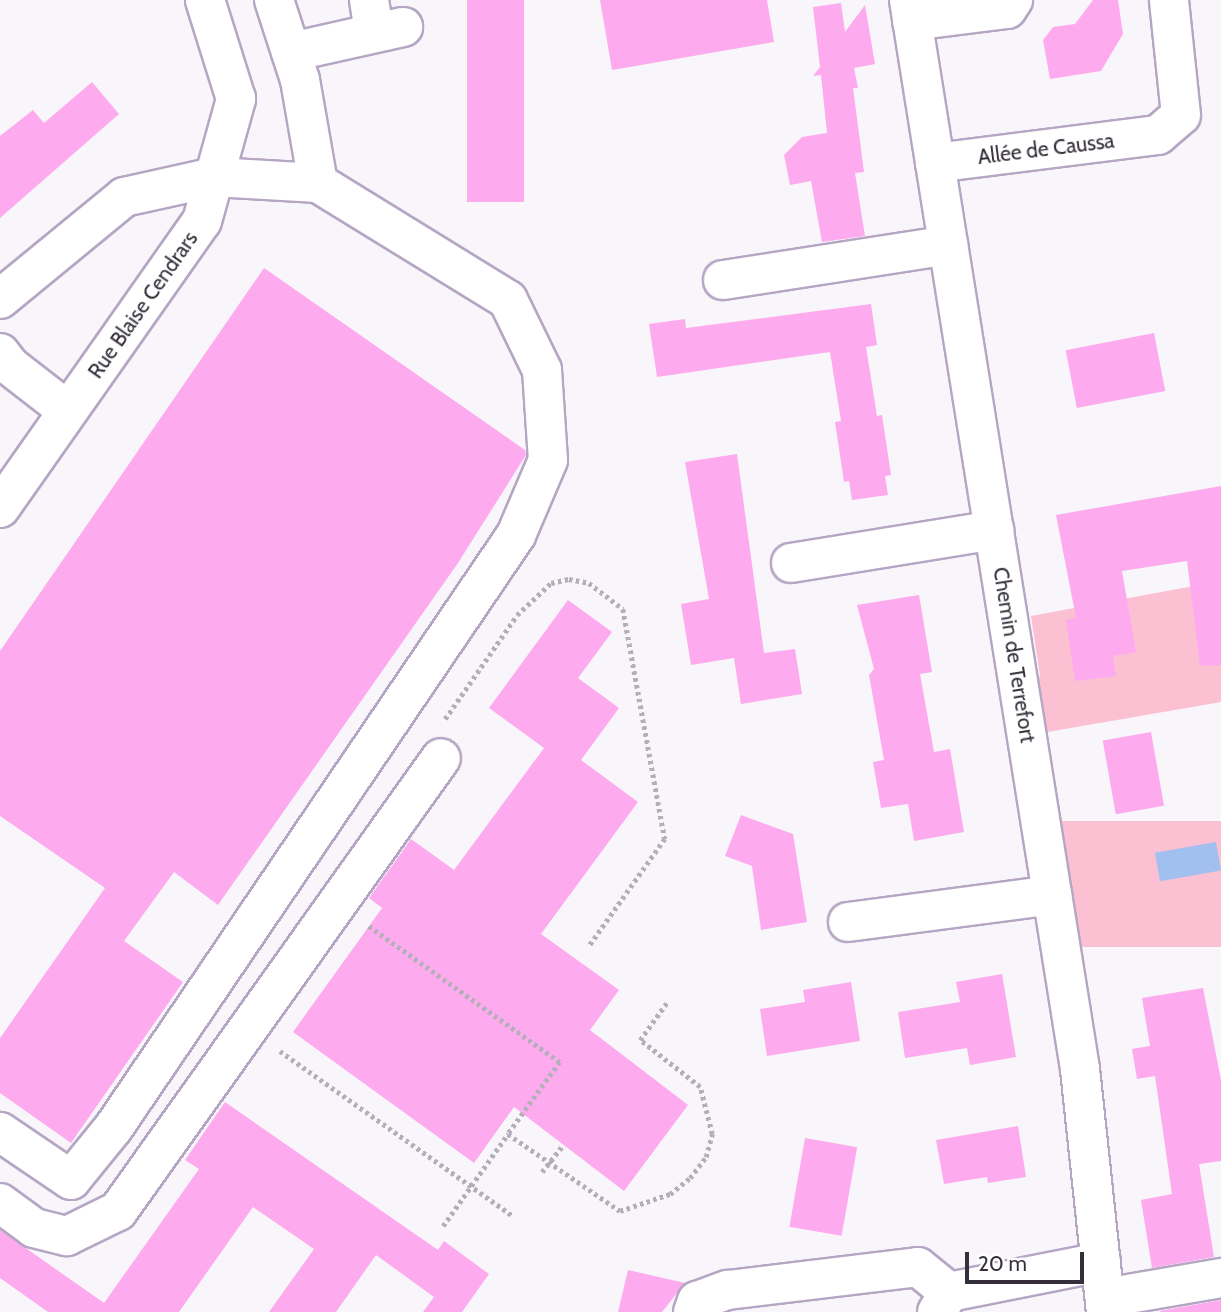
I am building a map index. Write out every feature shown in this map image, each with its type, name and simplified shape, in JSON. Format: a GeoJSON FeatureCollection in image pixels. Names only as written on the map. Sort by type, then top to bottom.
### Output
{"type":"FeatureCollection","features":[{"type":"Feature","properties":{"kind":"street","name":"Rue Blaise Cendrars"},"geometry":{"type":"LineString","coordinates":[[0,508],[202,220],[236,99],[205,0]]}},
{"type":"Feature","properties":{"kind":"street"},"geometry":{"type":"LineString","coordinates":[[274,0],[291,52],[318,183]]}},
{"type":"Feature","properties":{"kind":"street"},"geometry":{"type":"LineString","coordinates":[[910,11],[1007,9],[1013,0]]}},
{"type":"Feature","properties":{"kind":"street","name":"Allée de Caussa"},"geometry":{"type":"LineString","coordinates":[[935,163],[1158,135],[1181,115],[1169,0]]}},
{"type":"Feature","properties":{"kind":"street","name":"Chemin de Terrefort"},"geometry":{"type":"LineString","coordinates":[[910,11],[1080,1069],[1104,1291]]}},
{"type":"Feature","properties":{"kind":"street"},"geometry":{"type":"LineString","coordinates":[[291,52],[382,20]]}},
{"type":"Feature","properties":{"kind":"street"},"geometry":{"type":"LineString","coordinates":[[0,299],[124,197],[214,177],[318,183],[508,300],[542,370],[548,460],[516,535],[114,1127],[80,1170],[71,1180],[0,1132]]}},
{"type":"Feature","properties":{"kind":"street"},"geometry":{"type":"LineString","coordinates":[[723,280],[948,245]]}},
{"type":"Feature","properties":{"kind":"street"},"geometry":{"type":"LineString","coordinates":[[0,353],[10,366],[68,411]]}},
{"type":"Feature","properties":{"kind":"street"},"geometry":{"type":"LineString","coordinates":[[791,564],[994,530]]}},
{"type":"Feature","properties":{"kind":"street"},"geometry":{"type":"LineString","coordinates":[[0,1203],[34,1227],[66,1236],[118,1211],[337,904],[439,744]]}},
{"type":"Feature","properties":{"kind":"street"},"geometry":{"type":"LineString","coordinates":[[848,922],[1052,895]]}},
{"type":"Feature","properties":{"kind":"street"},"geometry":{"type":"LineString","coordinates":[[693,1312],[697,1301],[728,1290],[918,1266],[943,1302],[1104,1291],[1221,1278]]}},
{"type":"Feature","properties":{"kind":"path"},"geometry":{"type":"LineString","coordinates":[[439,744],[517,615],[551,583],[569,579],[589,583],[624,609],[665,839],[590,945]]}},
{"type":"Feature","properties":{"kind":"path"},"geometry":{"type":"LineString","coordinates":[[337,904],[561,1062],[443,1226]]}},
{"type":"Feature","properties":{"kind":"path"},"geometry":{"type":"LineString","coordinates":[[508,1134],[620,1211],[670,1194],[706,1157],[712,1133],[700,1087],[640,1040],[668,1001]]}},
{"type":"Feature","properties":{"kind":"path"},"geometry":{"type":"LineString","coordinates":[[248,1028],[513,1216]]}},
{"type":"Feature","properties":{"kind":"path"},"geometry":{"type":"LineString","coordinates":[[542,1172],[563,1145]]}},
{"type":"Feature","properties":{"kind":"shaded area"},"geometry":{"type":"Polygon","coordinates":[[[1221,581],[1221,702],[1042,733],[1032,682],[1040,676],[1031,616],[1221,581]]]}},
{"type":"Feature","properties":{"kind":"shaded area"},"geometry":{"type":"Polygon","coordinates":[[[1055,821],[1221,821],[1221,947],[1055,947],[1055,821]]]}},
{"type":"Feature","properties":{"kind":"water"},"geometry":{"type":"Polygon","coordinates":[[[1216,842],[1221,871],[1160,881],[1155,853],[1216,842]]]}},
{"type":"Feature","properties":{"kind":"building"},"geometry":{"type":"Polygon","coordinates":[[[467,0],[524,0],[524,202],[467,202],[467,0]]]}},
{"type":"Feature","properties":{"kind":"building"},"geometry":{"type":"Polygon","coordinates":[[[600,0],[767,0],[774,42],[612,70],[600,0]]]}},
{"type":"Feature","properties":{"kind":"building"},"geometry":{"type":"Polygon","coordinates":[[[1093,0],[1118,0],[1123,34],[1101,71],[1050,79],[1043,40],[1053,27],[1075,24],[1093,0]]]}},
{"type":"Feature","properties":{"kind":"building"},"geometry":{"type":"Polygon","coordinates":[[[841,3],[845,32],[865,5],[875,64],[854,68],[858,88],[853,88],[864,172],[855,173],[865,236],[822,242],[811,181],[790,185],[784,155],[802,137],[827,133],[821,75],[813,76],[820,67],[813,7],[841,3]]]}},
{"type":"Feature","properties":{"kind":"building"},"geometry":{"type":"Polygon","coordinates":[[[92,82],[119,114],[0,218],[0,136],[33,110],[44,123],[92,82]]]}},
{"type":"Feature","properties":{"kind":"building"},"geometry":{"type":"Polygon","coordinates":[[[264,268],[525,450],[526,455],[458,563],[218,905],[174,872],[124,941],[183,982],[71,1143],[0,1093],[0,1038],[105,888],[0,816],[0,651],[264,268]]]}},
{"type":"Feature","properties":{"kind":"building"},"geometry":{"type":"Polygon","coordinates":[[[871,304],[877,345],[866,347],[877,416],[882,415],[891,475],[885,476],[888,495],[852,500],[849,481],[844,482],[835,422],[841,421],[830,352],[657,377],[649,324],[685,319],[686,328],[871,304]]]}},
{"type":"Feature","properties":{"kind":"building"},"geometry":{"type":"Polygon","coordinates":[[[1154,333],[1165,391],[1077,408],[1066,350],[1154,333]]]}},
{"type":"Feature","properties":{"kind":"building"},"geometry":{"type":"Polygon","coordinates":[[[737,454],[764,653],[795,649],[802,694],[741,704],[734,658],[691,665],[681,604],[709,599],[685,462],[737,454]]]}},
{"type":"Feature","properties":{"kind":"building"},"geometry":{"type":"Polygon","coordinates":[[[1221,486],[1221,665],[1200,666],[1187,561],[1122,571],[1136,652],[1113,656],[1116,676],[1075,681],[1066,620],[1076,618],[1056,515],[1221,486]]]}},
{"type":"Feature","properties":{"kind":"building"},"geometry":{"type":"Polygon","coordinates":[[[919,595],[932,672],[920,674],[934,752],[950,749],[964,832],[914,841],[908,804],[881,808],[873,762],[884,760],[869,675],[874,669],[857,605],[919,595]]]}},
{"type":"Feature","properties":{"kind":"building"},"geometry":{"type":"Polygon","coordinates":[[[568,600],[612,632],[578,678],[619,708],[581,760],[638,802],[541,934],[619,990],[590,1030],[688,1105],[624,1191],[514,1107],[474,1163],[293,1032],[382,908],[369,898],[411,839],[454,870],[544,748],[489,708],[568,600]]]}},
{"type":"Feature","properties":{"kind":"building"},"geometry":{"type":"Polygon","coordinates":[[[1151,732],[1164,806],[1116,814],[1103,741],[1151,732]]]}},
{"type":"Feature","properties":{"kind":"building"},"geometry":{"type":"Polygon","coordinates":[[[741,815],[793,834],[807,922],[761,930],[752,866],[725,856],[741,815]]]}},
{"type":"Feature","properties":{"kind":"building"},"geometry":{"type":"Polygon","coordinates":[[[1002,974],[1016,1057],[970,1065],[967,1048],[905,1058],[898,1012],[960,1002],[956,982],[1002,974]]]}},
{"type":"Feature","properties":{"kind":"building"},"geometry":{"type":"Polygon","coordinates":[[[851,982],[860,1041],[767,1056],[760,1009],[805,1002],[803,990],[851,982]]]}},
{"type":"Feature","properties":{"kind":"building"},"geometry":{"type":"Polygon","coordinates":[[[1203,988],[1221,1080],[1221,1161],[1199,1164],[1214,1257],[1152,1268],[1141,1200],[1172,1194],[1155,1076],[1137,1079],[1132,1049],[1150,1046],[1142,998],[1203,988]]]}},
{"type":"Feature","properties":{"kind":"building"},"geometry":{"type":"Polygon","coordinates":[[[225,1102],[438,1250],[444,1241],[489,1274],[462,1312],[423,1312],[434,1297],[376,1255],[336,1312],[269,1312],[314,1249],[253,1207],[179,1312],[48,1312],[0,1278],[0,1230],[104,1303],[199,1169],[185,1160],[225,1102]]]}},
{"type":"Feature","properties":{"kind":"building"},"geometry":{"type":"Polygon","coordinates":[[[1018,1126],[1026,1177],[988,1183],[987,1177],[944,1184],[936,1140],[1018,1126]]]}},
{"type":"Feature","properties":{"kind":"building"},"geometry":{"type":"Polygon","coordinates":[[[805,1138],[857,1147],[842,1236],[789,1227],[805,1138]]]}},
{"type":"Feature","properties":{"kind":"building"},"geometry":{"type":"Polygon","coordinates":[[[628,1270],[685,1283],[662,1312],[618,1312],[628,1270]]]}},
{"type":"Feature","properties":{"kind":"building"},"geometry":{"type":"Polygon","coordinates":[[[1221,1300],[1221,1312],[1160,1312],[1160,1311],[1221,1300]]]}}]}
